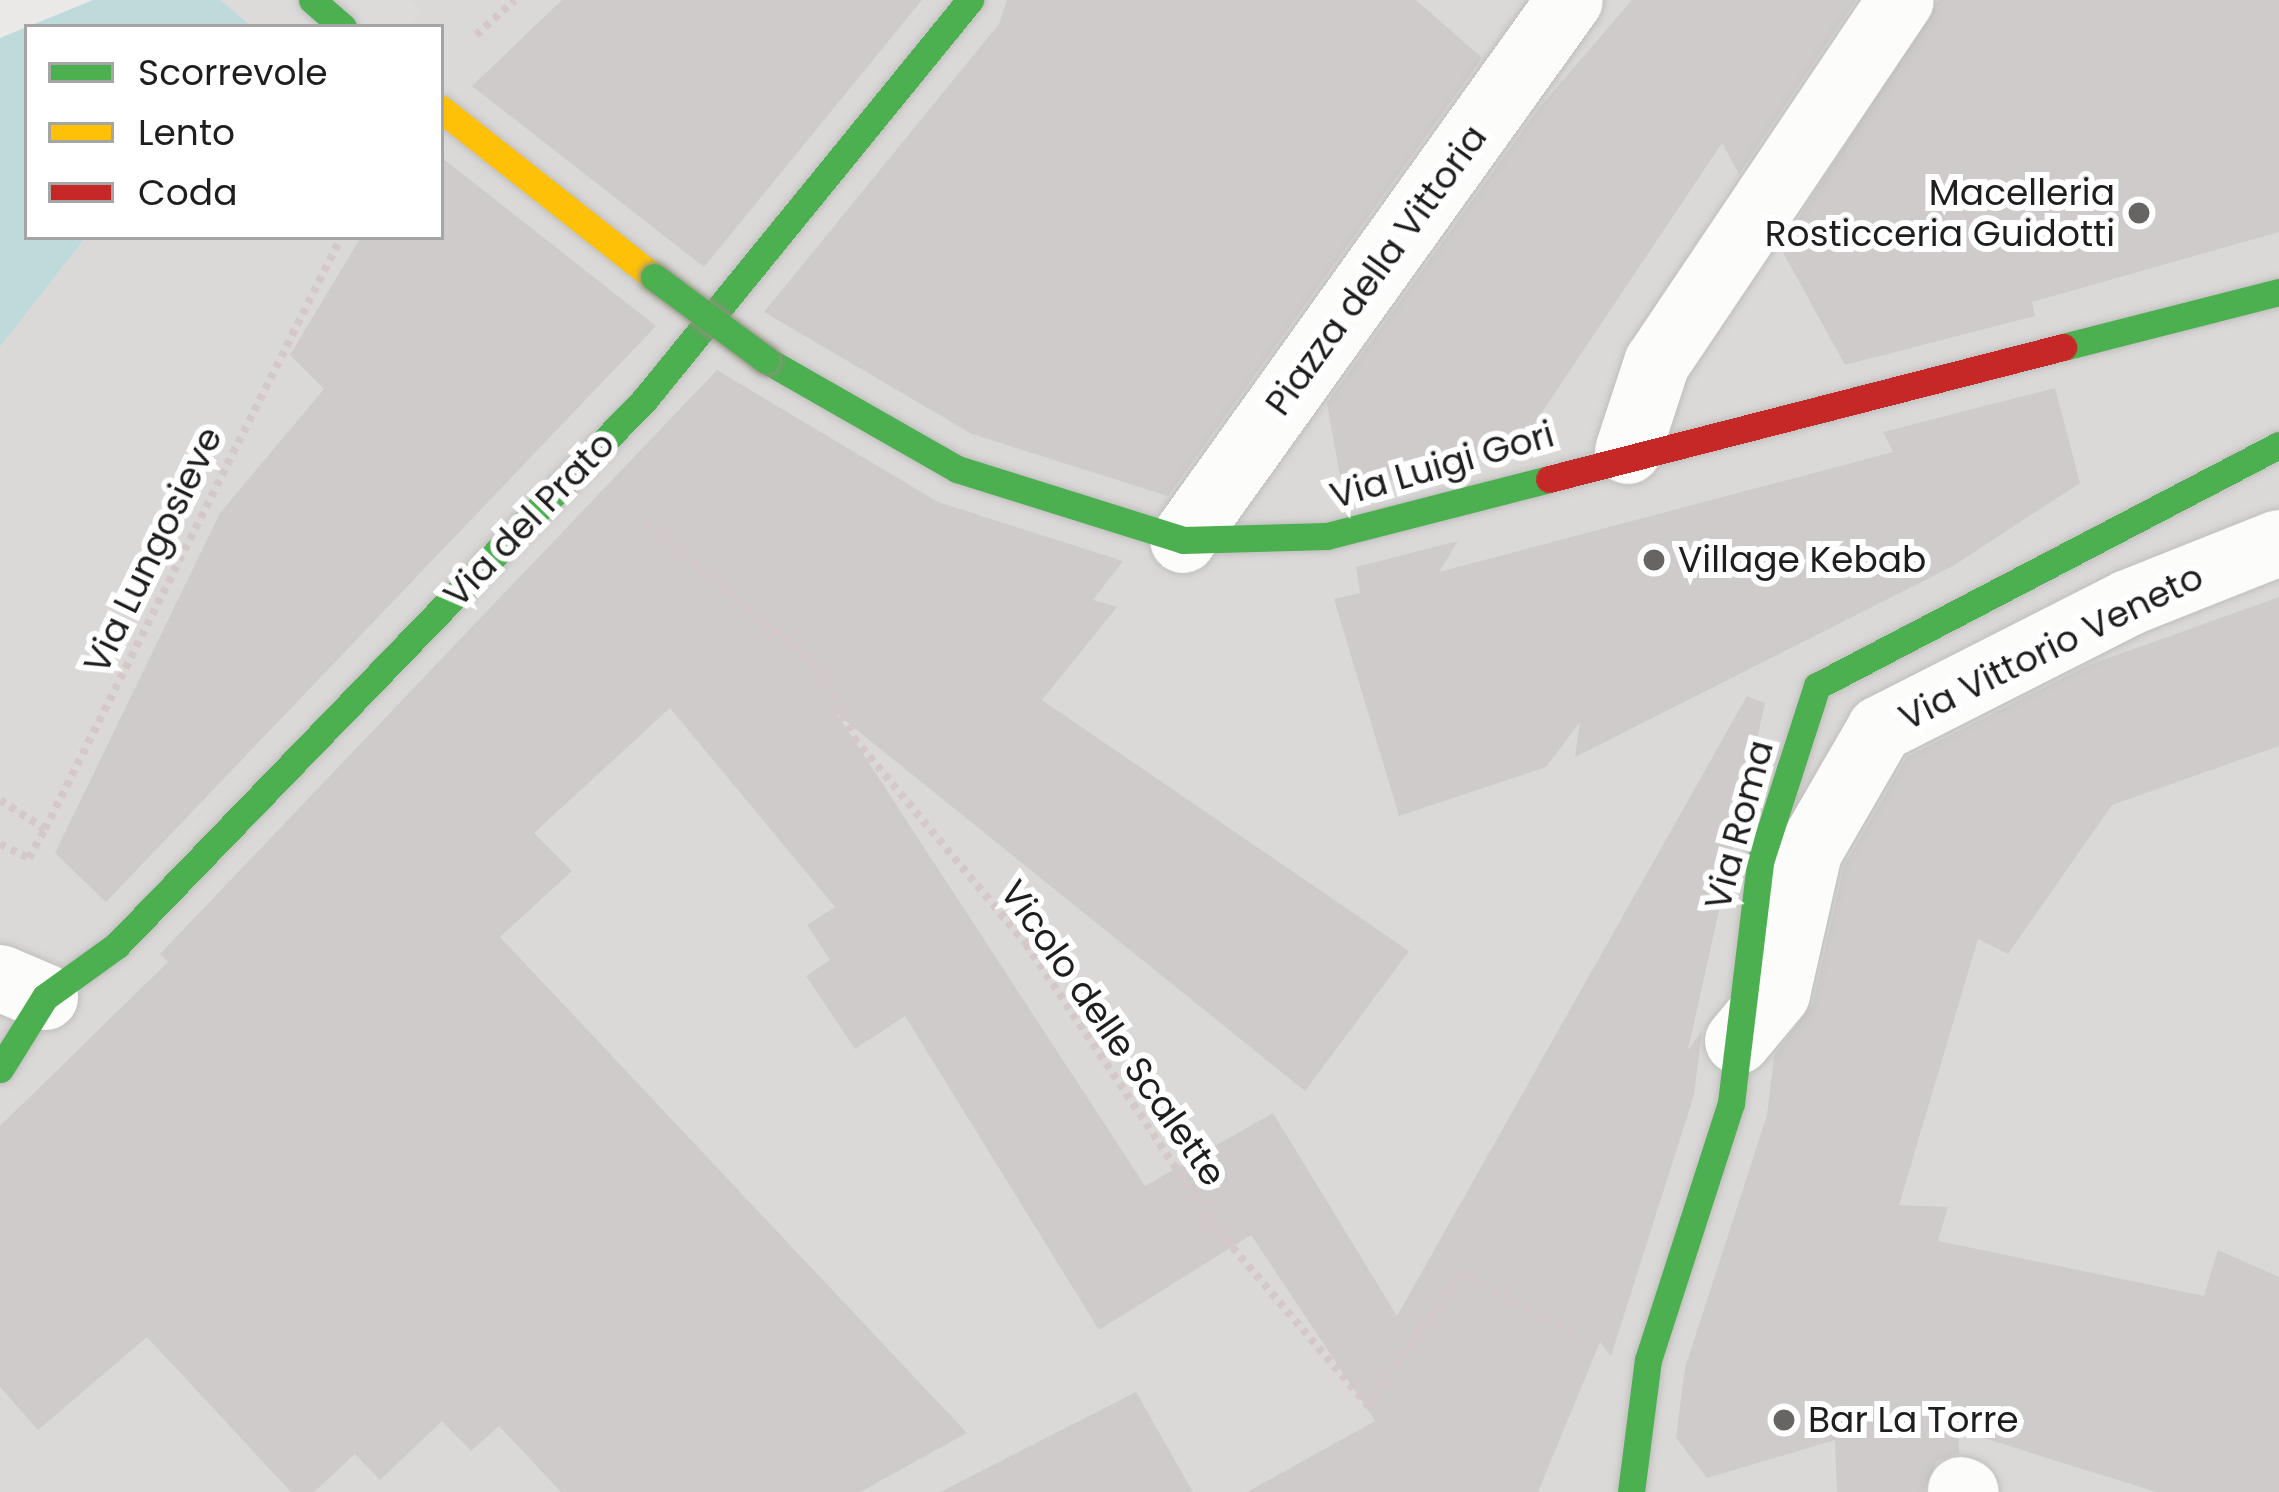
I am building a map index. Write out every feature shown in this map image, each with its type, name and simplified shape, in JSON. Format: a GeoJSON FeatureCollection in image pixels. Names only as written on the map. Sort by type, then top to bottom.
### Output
{"type":"FeatureCollection","features":[{"type":"Feature","properties":{"kind":"street"},"geometry":{"type":"LineString","coordinates":[[312,0],[340,24]]}},
{"type":"Feature","properties":{"kind":"street","name":"Via del Prato"},"geometry":{"type":"LineString","coordinates":[[0,1069],[23,988],[117,945],[579,469],[970,0]]}},
{"type":"Feature","properties":{"kind":"street","name":"Piazza della Vittoria"},"geometry":{"type":"LineString","coordinates":[[1183,541],[1570,0]]}},
{"type":"Feature","properties":{"kind":"street"},"geometry":{"type":"LineString","coordinates":[[1628,451],[1657,363],[1901,0]]}},
{"type":"Feature","properties":{"kind":"street","name":"Via Luigi Gori"},"geometry":{"type":"LineString","coordinates":[[444,112],[766,360],[956,469],[1183,541],[1327,536],[1628,451],[2279,292]]}},
{"type":"Feature","properties":{"kind":"street","name":"Via Roma"},"geometry":{"type":"LineString","coordinates":[[1630,1492],[1648,1360],[1731,1103],[1760,862],[1817,686],[2279,445]]}},
{"type":"Feature","properties":{"kind":"street","name":"Via Vittorio Veneto"},"geometry":{"type":"LineString","coordinates":[[1738,1041],[1778,994],[1809,852],[1880,729],[2128,603],[2279,543]]}},
{"type":"Feature","properties":{"kind":"path","name":"Via Lungosieve"},"geometry":{"type":"LineString","coordinates":[[46,830],[340,240]]}},
{"type":"Feature","properties":{"kind":"path","name":"Vicolo delle Scalette"},"geometry":{"type":"LineString","coordinates":[[579,469],[823,670],[854,738],[1026,944],[1217,1228],[1369,1406],[1460,1274],[1591,1341]]}},
{"type":"Feature","properties":{"kind":"path"},"geometry":{"type":"LineString","coordinates":[[0,800],[46,830],[29,858],[0,844]]}},
{"type":"Feature","properties":{"kind":"shaded area"},"geometry":{"type":"Polygon","coordinates":[[[272,0],[2279,0],[2279,1492],[0,1492],[0,347],[84,240],[444,240],[444,24],[253,24],[272,0]]]}},
{"type":"Feature","properties":{"kind":"water"},"geometry":{"type":"Polygon","coordinates":[[[93,0],[272,0],[253,24],[34,24],[93,0]]]}},
{"type":"Feature","properties":{"kind":"water"},"geometry":{"type":"Polygon","coordinates":[[[24,28],[24,240],[84,240],[0,347],[0,38],[24,28]]]}},
{"type":"Feature","properties":{"kind":"pier"},"geometry":{"type":"Polygon","coordinates":[[[220,0],[411,0],[422,10],[411,24],[248,24],[220,0]]]}},
{"type":"Feature","properties":{"kind":"building"},"geometry":{"type":"Polygon","coordinates":[[[562,0],[922,0],[704,267],[472,86],[562,0]]]}},
{"type":"Feature","properties":{"kind":"building"},"geometry":{"type":"Polygon","coordinates":[[[1007,0],[1416,0],[1482,58],[1168,496],[972,434],[764,312],[999,24],[1007,0]]]}},
{"type":"Feature","properties":{"kind":"building"},"geometry":{"type":"Polygon","coordinates":[[[1632,0],[1856,0],[1739,174],[1722,143],[1518,448],[1343,493],[1327,403],[1539,108],[1632,0]]]}},
{"type":"Feature","properties":{"kind":"building"},"geometry":{"type":"Polygon","coordinates":[[[1938,0],[2279,0],[2279,232],[2032,302],[2035,316],[1845,365],[1780,247],[1938,0]]]}},
{"type":"Feature","properties":{"kind":"building"},"geometry":{"type":"Polygon","coordinates":[[[444,159],[656,326],[106,902],[55,853],[220,513],[324,389],[290,355],[359,240],[444,240],[444,159]]]}},
{"type":"Feature","properties":{"kind":"building"},"geometry":{"type":"Polygon","coordinates":[[[717,370],[938,502],[1123,561],[1093,600],[1117,607],[1042,700],[1409,951],[1305,1091],[837,714],[1145,1186],[1273,1113],[1397,1316],[1747,696],[1765,703],[1688,1050],[1702,1031],[1694,1095],[1611,1356],[1600,1342],[1538,1492],[1247,1492],[1375,1421],[1251,1235],[1099,1330],[905,1016],[855,1049],[806,976],[830,960],[807,925],[835,907],[670,708],[534,833],[572,871],[500,937],[967,1433],[860,1492],[561,1492],[499,1426],[471,1451],[442,1421],[380,1480],[355,1454],[314,1492],[291,1492],[147,1337],[38,1430],[0,1387],[0,1126],[168,962],[160,954],[717,370]]]}},
{"type":"Feature","properties":{"kind":"building"},"geometry":{"type":"Polygon","coordinates":[[[2055,388],[2080,483],[1953,566],[1575,757],[1580,722],[1546,767],[1399,816],[1334,599],[1360,593],[1356,567],[1458,541],[1439,572],[1893,452],[1883,432],[2055,388]]]}},
{"type":"Feature","properties":{"kind":"building"},"geometry":{"type":"Polygon","coordinates":[[[2279,597],[2279,746],[2112,805],[2008,954],[1978,939],[1899,1205],[1948,1207],[1938,1241],[2204,1296],[2218,1250],[2279,1277],[2279,1492],[2156,1492],[1958,1430],[1959,1453],[1937,1461],[1924,1492],[1837,1492],[1835,1440],[1707,1478],[1676,1438],[1685,1368],[1767,1115],[1774,1056],[1813,1003],[1844,866],[1907,757],[2089,665],[2279,597]]]}},
{"type":"Feature","properties":{"kind":"building"},"geometry":{"type":"Polygon","coordinates":[[[1136,1392],[1193,1492],[940,1492],[1136,1392]]]}},
{"type":"Feature","properties":{"kind":"traffic: fast"},"geometry":{"type":"LineString","coordinates":[[312,0],[340,24]]}},
{"type":"Feature","properties":{"kind":"traffic: fast"},"geometry":{"type":"LineString","coordinates":[[0,1069],[45,997],[117,945],[645,399],[970,0]]}},
{"type":"Feature","properties":{"kind":"traffic: fast"},"geometry":{"type":"LineString","coordinates":[[654,277],[766,360]]}},
{"type":"Feature","properties":{"kind":"traffic: fast"},"geometry":{"type":"LineString","coordinates":[[2063,347],[2279,292]]}},
{"type":"Feature","properties":{"kind":"traffic: fast"},"geometry":{"type":"LineString","coordinates":[[766,360],[957,469],[1183,540],[1327,536],[1549,479]]}},
{"type":"Feature","properties":{"kind":"traffic: fast"},"geometry":{"type":"LineString","coordinates":[[1631,1492],[1648,1360],[1731,1103],[1760,862],[1817,686],[2279,445]]}},
{"type":"Feature","properties":{"kind":"traffic: slow"},"geometry":{"type":"LineString","coordinates":[[444,111],[654,277]]}},
{"type":"Feature","properties":{"kind":"traffic: jam"},"geometry":{"type":"LineString","coordinates":[[1549,479],[2063,347]]}},
{"type":"Feature","properties":{"kind":"place","name":"Macelleria Rosticceria Guidotti"},"geometry":{"type":"Point","coordinates":[2139,213]}},
{"type":"Feature","properties":{"kind":"place","name":"Village Kebab"},"geometry":{"type":"Point","coordinates":[1654,560]}},
{"type":"Feature","properties":{"kind":"place","name":"Bar La Torre"},"geometry":{"type":"Point","coordinates":[1784,1420]}}]}
